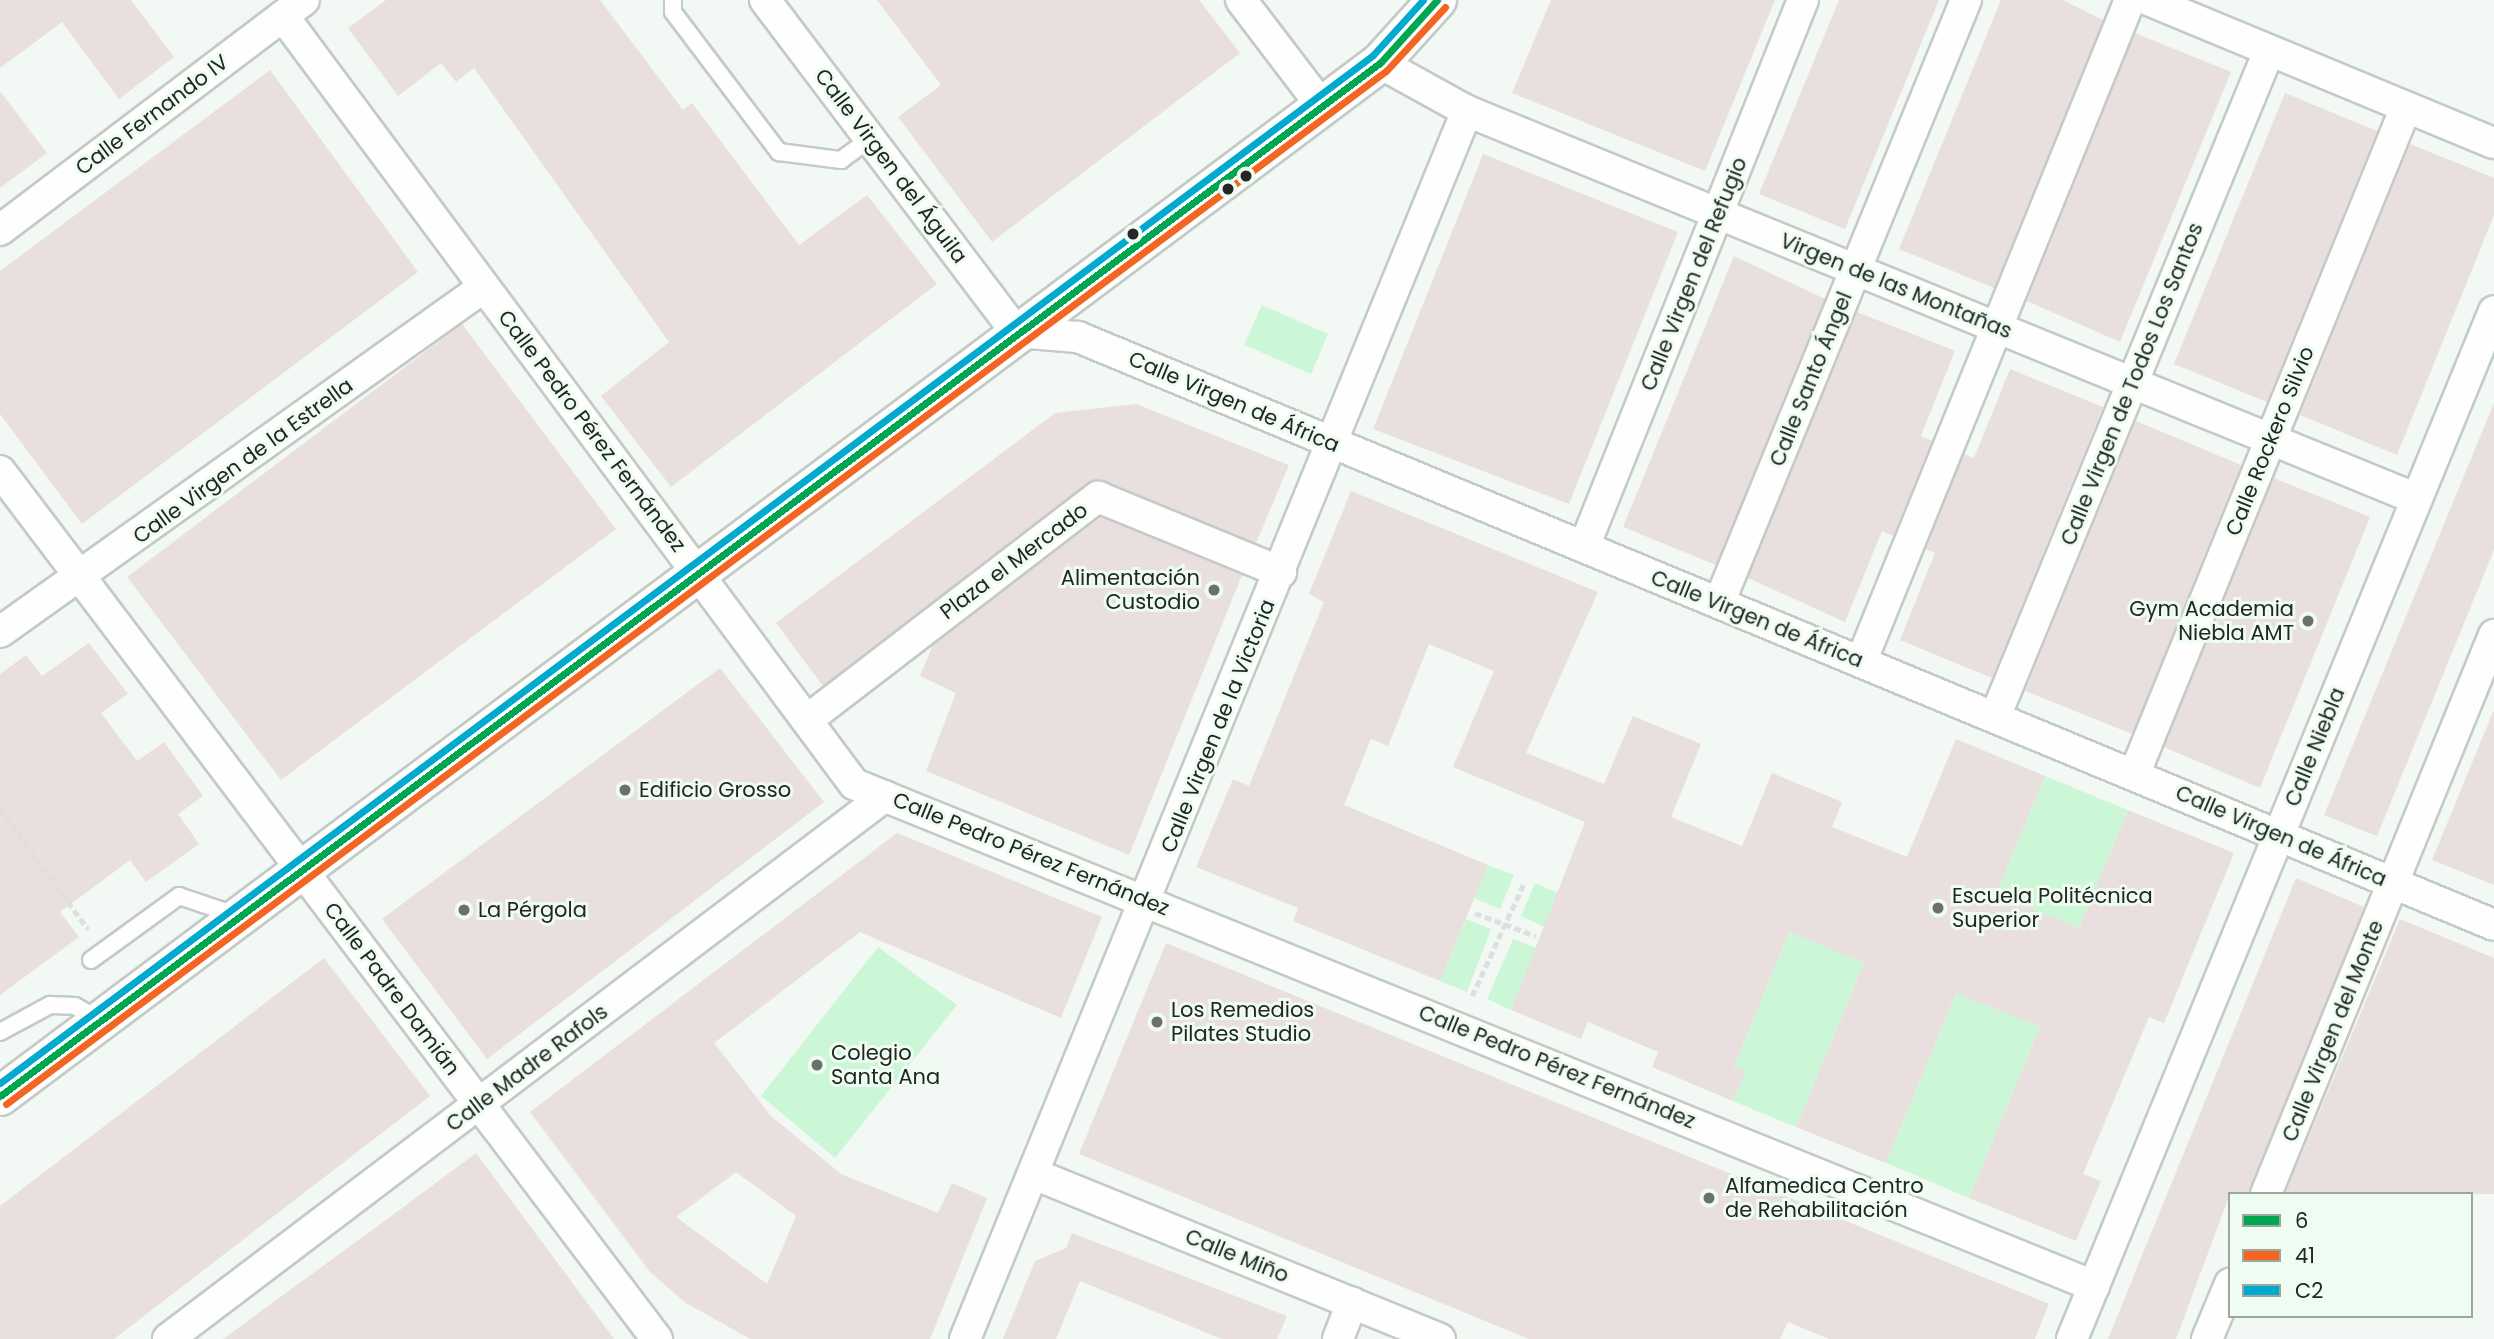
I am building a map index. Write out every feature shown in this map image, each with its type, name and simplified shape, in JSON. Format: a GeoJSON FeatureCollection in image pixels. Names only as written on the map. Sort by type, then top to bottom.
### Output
{"type":"FeatureCollection","features":[{"type":"Feature","properties":{"kind":"main road"},"geometry":{"type":"LineString","coordinates":[[0,1096],[241,917],[695,571],[1321,104],[1380,64],[1437,0]]}},
{"type":"Feature","properties":{"kind":"street","name":"Calle Virgen del Águila"},"geometry":{"type":"LineString","coordinates":[[765,0],[1016,332]]}},
{"type":"Feature","properties":{"kind":"street"},"geometry":{"type":"LineString","coordinates":[[1241,0],[1321,104]]}},
{"type":"Feature","properties":{"kind":"street","name":"Calle Virgen del Refugio"},"geometry":{"type":"LineString","coordinates":[[1584,547],[1803,0]]}},
{"type":"Feature","properties":{"kind":"street","name":"Calle Santo Ángel"},"geometry":{"type":"LineString","coordinates":[[1719,603],[1966,0]]}},
{"type":"Feature","properties":{"kind":"street"},"geometry":{"type":"LineString","coordinates":[[1861,662],[2130,0]]}},
{"type":"Feature","properties":{"kind":"street"},"geometry":{"type":"LineString","coordinates":[[2148,0],[2205,10],[2269,51],[2494,143]]}},
{"type":"Feature","properties":{"kind":"street","name":"Calle Fernando IV"},"geometry":{"type":"LineString","coordinates":[[0,230],[294,8]]}},
{"type":"Feature","properties":{"kind":"street","name":"Calle Pedro Pérez Fernández"},"geometry":{"type":"LineString","coordinates":[[294,8],[484,287],[854,784],[1458,1026],[2094,1286]]}},
{"type":"Feature","properties":{"kind":"street","name":"Calle Virgen de Todos Los Santos"},"geometry":{"type":"LineString","coordinates":[[1995,717],[2269,51]]}},
{"type":"Feature","properties":{"kind":"street","name":"Virgen de las Montañas"},"geometry":{"type":"LineString","coordinates":[[1380,64],[1467,111],[2417,499]]}},
{"type":"Feature","properties":{"kind":"street","name":"Calle Rockero Silvio"},"geometry":{"type":"LineString","coordinates":[[2134,775],[2406,107]]}},
{"type":"Feature","properties":{"kind":"street","name":"Calle Virgen de la Victoria"},"geometry":{"type":"LineString","coordinates":[[965,1339],[1335,443],[1467,111]]}},
{"type":"Feature","properties":{"kind":"street","name":"Calle Virgen de la Estrella"},"geometry":{"type":"LineString","coordinates":[[0,632],[81,579],[484,287]]}},
{"type":"Feature","properties":{"kind":"street","name":"Calle Niebla"},"geometry":{"type":"LineString","coordinates":[[2072,1339],[2494,311]]}},
{"type":"Feature","properties":{"kind":"street","name":"Calle Virgen de África"},"geometry":{"type":"LineString","coordinates":[[1016,332],[1078,337],[2494,925]]}},
{"type":"Feature","properties":{"kind":"street","name":"Calle Padre Damián"},"geometry":{"type":"LineString","coordinates":[[0,471],[657,1339]]}},
{"type":"Feature","properties":{"kind":"street","name":"Plaza el Mercado"},"geometry":{"type":"LineString","coordinates":[[807,720],[1098,497],[1282,572]]}},
{"type":"Feature","properties":{"kind":"street","name":"Calle Virgen del Monte"},"geometry":{"type":"LineString","coordinates":[[2267,1192],[2494,635]]}},
{"type":"Feature","properties":{"kind":"street","name":"Calle Madre Rafols"},"geometry":{"type":"LineString","coordinates":[[168,1339],[885,796]]}},
{"type":"Feature","properties":{"kind":"street","name":"Calle Miño"},"geometry":{"type":"LineString","coordinates":[[1034,1174],[1440,1339]]}},
{"type":"Feature","properties":{"kind":"street"},"geometry":{"type":"LineString","coordinates":[[2207,1339],[2228,1289]]}},
{"type":"Feature","properties":{"kind":"street"},"geometry":{"type":"LineString","coordinates":[[1338,1339],[1352,1303]]}},
{"type":"Feature","properties":{"kind":"lane"},"geometry":{"type":"LineString","coordinates":[[673,0],[673,12],[779,152],[841,160],[870,139]]}},
{"type":"Feature","properties":{"kind":"lane"},"geometry":{"type":"LineString","coordinates":[[91,960],[179,896],[213,902],[241,917]]}},
{"type":"Feature","properties":{"kind":"lane"},"geometry":{"type":"LineString","coordinates":[[0,1032],[50,1005],[75,1006],[102,1021]]}},
{"type":"Feature","properties":{"kind":"path"},"geometry":{"type":"LineString","coordinates":[[0,808],[2,815],[93,935]]}},
{"type":"Feature","properties":{"kind":"path"},"geometry":{"type":"LineString","coordinates":[[1458,1026],[1524,883]]}},
{"type":"Feature","properties":{"kind":"path"},"geometry":{"type":"LineString","coordinates":[[1475,913],[1536,936]]}},
{"type":"Feature","properties":{"kind":"green space"},"geometry":{"type":"Polygon","coordinates":[[[1262,305],[1328,334],[1311,374],[1244,345],[1262,305]]]}},
{"type":"Feature","properties":{"kind":"green space"},"geometry":{"type":"Polygon","coordinates":[[[2045,776],[2128,810],[2079,928],[1996,894],[2045,776]]]}},
{"type":"Feature","properties":{"kind":"green space"},"geometry":{"type":"Polygon","coordinates":[[[1488,865],[1514,875],[1500,909],[1474,898],[1488,865]]]}},
{"type":"Feature","properties":{"kind":"green space"},"geometry":{"type":"Polygon","coordinates":[[[1535,883],[1560,894],[1545,927],[1521,916],[1535,883]]]}},
{"type":"Feature","properties":{"kind":"green space"},"geometry":{"type":"Polygon","coordinates":[[[1466,919],[1491,929],[1467,992],[1440,981],[1466,919]]]}},
{"type":"Feature","properties":{"kind":"green space"},"geometry":{"type":"Polygon","coordinates":[[[1789,932],[1864,963],[1796,1127],[1733,1101],[1745,1072],[1734,1067],[1789,932]]]}},
{"type":"Feature","properties":{"kind":"green space"},"geometry":{"type":"Polygon","coordinates":[[[1513,939],[1537,948],[1511,1010],[1487,999],[1513,939]]]}},
{"type":"Feature","properties":{"kind":"green space"},"geometry":{"type":"Polygon","coordinates":[[[878,947],[957,1005],[835,1158],[761,1096],[878,947]]]}},
{"type":"Feature","properties":{"kind":"green space"},"geometry":{"type":"Polygon","coordinates":[[[1956,993],[2040,1027],[1969,1198],[1886,1163],[1956,993]]]}},
{"type":"Feature","properties":{"kind":"building"},"geometry":{"type":"Polygon","coordinates":[[[0,0],[131,0],[174,57],[119,99],[62,22],[0,68],[0,0]]]}},
{"type":"Feature","properties":{"kind":"building"},"geometry":{"type":"Polygon","coordinates":[[[386,0],[600,0],[683,110],[692,103],[799,245],[867,195],[937,284],[671,487],[601,396],[669,342],[474,68],[456,82],[441,63],[398,96],[348,28],[386,0]]]}},
{"type":"Feature","properties":{"kind":"building"},"geometry":{"type":"Polygon","coordinates":[[[877,0],[1199,0],[1240,53],[992,242],[898,117],[941,85],[877,0]]]}},
{"type":"Feature","properties":{"kind":"building"},"geometry":{"type":"Polygon","coordinates":[[[1551,0],[1775,0],[1705,171],[1512,93],[1551,0]]]}},
{"type":"Feature","properties":{"kind":"building"},"geometry":{"type":"Polygon","coordinates":[[[1839,0],[1939,0],[1845,229],[1759,194],[1839,0]]]}},
{"type":"Feature","properties":{"kind":"building"},"geometry":{"type":"Polygon","coordinates":[[[2001,0],[2063,0],[2103,20],[1994,288],[1899,249],[2001,0]]]}},
{"type":"Feature","properties":{"kind":"building"},"geometry":{"type":"Polygon","coordinates":[[[2135,33],[2231,72],[2120,342],[2027,301],[2135,33]]]}},
{"type":"Feature","properties":{"kind":"building"},"geometry":{"type":"Polygon","coordinates":[[[270,70],[418,272],[82,524],[0,414],[0,271],[270,70]]]}},
{"type":"Feature","properties":{"kind":"building"},"geometry":{"type":"Polygon","coordinates":[[[0,91],[47,153],[0,188],[0,91]]]}},
{"type":"Feature","properties":{"kind":"building"},"geometry":{"type":"Polygon","coordinates":[[[2285,93],[2377,131],[2267,402],[2174,364],[2285,93]]]}},
{"type":"Feature","properties":{"kind":"building"},"geometry":{"type":"Polygon","coordinates":[[[2410,144],[2494,178],[2494,215],[2397,455],[2300,415],[2410,144]]]}},
{"type":"Feature","properties":{"kind":"building"},"geometry":{"type":"Polygon","coordinates":[[[1483,154],[1678,232],[1569,504],[1373,429],[1483,154]]]}},
{"type":"Feature","properties":{"kind":"building"},"geometry":{"type":"Polygon","coordinates":[[[1734,256],[1825,299],[1716,565],[1623,527],[1734,256]]]}},
{"type":"Feature","properties":{"kind":"building"},"geometry":{"type":"Polygon","coordinates":[[[1857,312],[1955,351],[1921,436],[1932,441],[1893,536],[1882,531],[1845,622],[1748,578],[1857,312]]]}},
{"type":"Feature","properties":{"kind":"building"},"geometry":{"type":"Polygon","coordinates":[[[462,324],[616,529],[281,780],[127,577],[462,324]]]}},
{"type":"Feature","properties":{"kind":"building"},"geometry":{"type":"Polygon","coordinates":[[[2010,369],[2103,407],[1992,678],[1900,640],[1935,553],[1926,549],[1964,454],[1974,458],[2010,369]]]}},
{"type":"Feature","properties":{"kind":"building"},"geometry":{"type":"Polygon","coordinates":[[[2494,403],[2494,550],[2377,836],[2324,815],[2494,403]]]}},
{"type":"Feature","properties":{"kind":"building"},"geometry":{"type":"Polygon","coordinates":[[[1136,404],[1289,465],[1256,543],[1095,480],[823,686],[776,623],[1055,413],[1136,404]]]}},
{"type":"Feature","properties":{"kind":"building"},"geometry":{"type":"Polygon","coordinates":[[[2136,421],[2241,465],[2132,734],[2025,691],[2136,421]]]}},
{"type":"Feature","properties":{"kind":"building"},"geometry":{"type":"Polygon","coordinates":[[[2274,478],[2370,517],[2260,788],[2164,747],[2274,478]]]}},
{"type":"Feature","properties":{"kind":"building","name":"Escuela Politécnica Superior"},"geometry":{"type":"Polygon","coordinates":[[[1351,491],[1598,592],[1526,753],[1604,784],[1633,716],[1701,744],[1671,817],[1742,846],[1772,773],[1842,802],[1832,827],[1907,857],[1956,739],[2045,776],[1996,894],[2079,928],[2128,810],[2234,853],[2164,1023],[2149,1017],[2083,1174],[2101,1181],[2076,1241],[1969,1198],[2040,1027],[1956,993],[1886,1163],[1796,1127],[1864,963],[1789,932],[1734,1067],[1746,1072],[1733,1101],[1652,1067],[1658,1052],[1588,1022],[1581,1039],[1511,1010],[1585,822],[1453,767],[1494,671],[1429,644],[1388,746],[1371,739],[1344,805],[1488,865],[1440,981],[1293,921],[1298,908],[1196,867],[1233,779],[1249,786],[1324,602],[1309,594],[1351,491]]]}},
{"type":"Feature","properties":{"kind":"building"},"geometry":{"type":"Polygon","coordinates":[[[1101,517],[1242,575],[1129,855],[926,771],[956,693],[920,676],[933,645],[1101,517]]]}},
{"type":"Feature","properties":{"kind":"building"},"geometry":{"type":"Polygon","coordinates":[[[89,643],[128,694],[101,713],[137,761],[164,742],[203,796],[178,814],[199,844],[146,882],[130,860],[60,912],[79,937],[0,995],[0,674],[26,655],[42,676],[89,643]]]}},
{"type":"Feature","properties":{"kind":"building"},"geometry":{"type":"Polygon","coordinates":[[[720,668],[824,802],[487,1059],[382,919],[720,668]]]}},
{"type":"Feature","properties":{"kind":"building"},"geometry":{"type":"Polygon","coordinates":[[[2494,712],[2494,885],[2432,860],[2494,712]]]}},
{"type":"Feature","properties":{"kind":"building","name":"Colegio Santa Ana"},"geometry":{"type":"Polygon","coordinates":[[[897,833],[1102,917],[1061,1018],[860,932],[714,1043],[771,1116],[841,1174],[938,1213],[952,1183],[987,1198],[930,1339],[750,1339],[686,1303],[650,1272],[530,1112],[897,833]],[[736,1172],[676,1217],[767,1284],[796,1216],[736,1172]]]}},
{"type":"Feature","properties":{"kind":"building"},"geometry":{"type":"Polygon","coordinates":[[[2296,878],[2364,907],[2250,1192],[2228,1192],[2228,1199],[2176,1339],[2108,1339],[2296,878]]]}},
{"type":"Feature","properties":{"kind":"building"},"geometry":{"type":"Polygon","coordinates":[[[2400,919],[2494,958],[2494,1194],[2286,1192],[2400,919]]]}},
{"type":"Feature","properties":{"kind":"building"},"geometry":{"type":"Polygon","coordinates":[[[1166,943],[2049,1304],[2035,1339],[1829,1339],[1788,1322],[1780,1339],[1529,1339],[1079,1154],[1166,943]]]}},
{"type":"Feature","properties":{"kind":"building"},"geometry":{"type":"Polygon","coordinates":[[[324,958],[430,1096],[114,1339],[0,1339],[0,1206],[324,958]]]}},
{"type":"Feature","properties":{"kind":"building"},"geometry":{"type":"Polygon","coordinates":[[[476,1153],[614,1339],[223,1339],[405,1206],[476,1153]]]}},
{"type":"Feature","properties":{"kind":"building"},"geometry":{"type":"Polygon","coordinates":[[[1072,1233],[1287,1316],[1277,1339],[1222,1339],[1080,1281],[1056,1339],[1003,1339],[1035,1261],[1066,1248],[1072,1233]]]}},
{"type":"Feature","properties":{"kind":"transit line","name":"C2"},"geometry":{"type":"LineString","coordinates":[[0,1083],[1373,55],[1423,0]]}},
{"type":"Feature","properties":{"kind":"transit line","name":"6"},"geometry":{"type":"LineString","coordinates":[[0,1096],[1380,63],[1437,0]]}},
{"type":"Feature","properties":{"kind":"transit line","name":"41"},"geometry":{"type":"LineString","coordinates":[[6,1104],[1386,71],[1445,7]]}},
{"type":"Feature","properties":{"kind":"place","name":"Alimentación Custodio"},"geometry":{"type":"Point","coordinates":[1214,590]}},
{"type":"Feature","properties":{"kind":"place","name":"Gym Academia Niebla AMT"},"geometry":{"type":"Point","coordinates":[2308,621]}},
{"type":"Feature","properties":{"kind":"place","name":"Edificio Grosso"},"geometry":{"type":"Point","coordinates":[625,790]}},
{"type":"Feature","properties":{"kind":"place","name":"Escuela Politécnica Superior"},"geometry":{"type":"Point","coordinates":[1938,908]}},
{"type":"Feature","properties":{"kind":"place","name":"La Pérgola"},"geometry":{"type":"Point","coordinates":[464,910]}},
{"type":"Feature","properties":{"kind":"place","name":"Los Remedios Pilates Studio"},"geometry":{"type":"Point","coordinates":[1157,1022]}},
{"type":"Feature","properties":{"kind":"place","name":"Colegio Santa Ana"},"geometry":{"type":"Point","coordinates":[817,1065]}},
{"type":"Feature","properties":{"kind":"place","name":"Alfamedica Centro de Rehabilitación"},"geometry":{"type":"Point","coordinates":[1709,1198]}}]}
